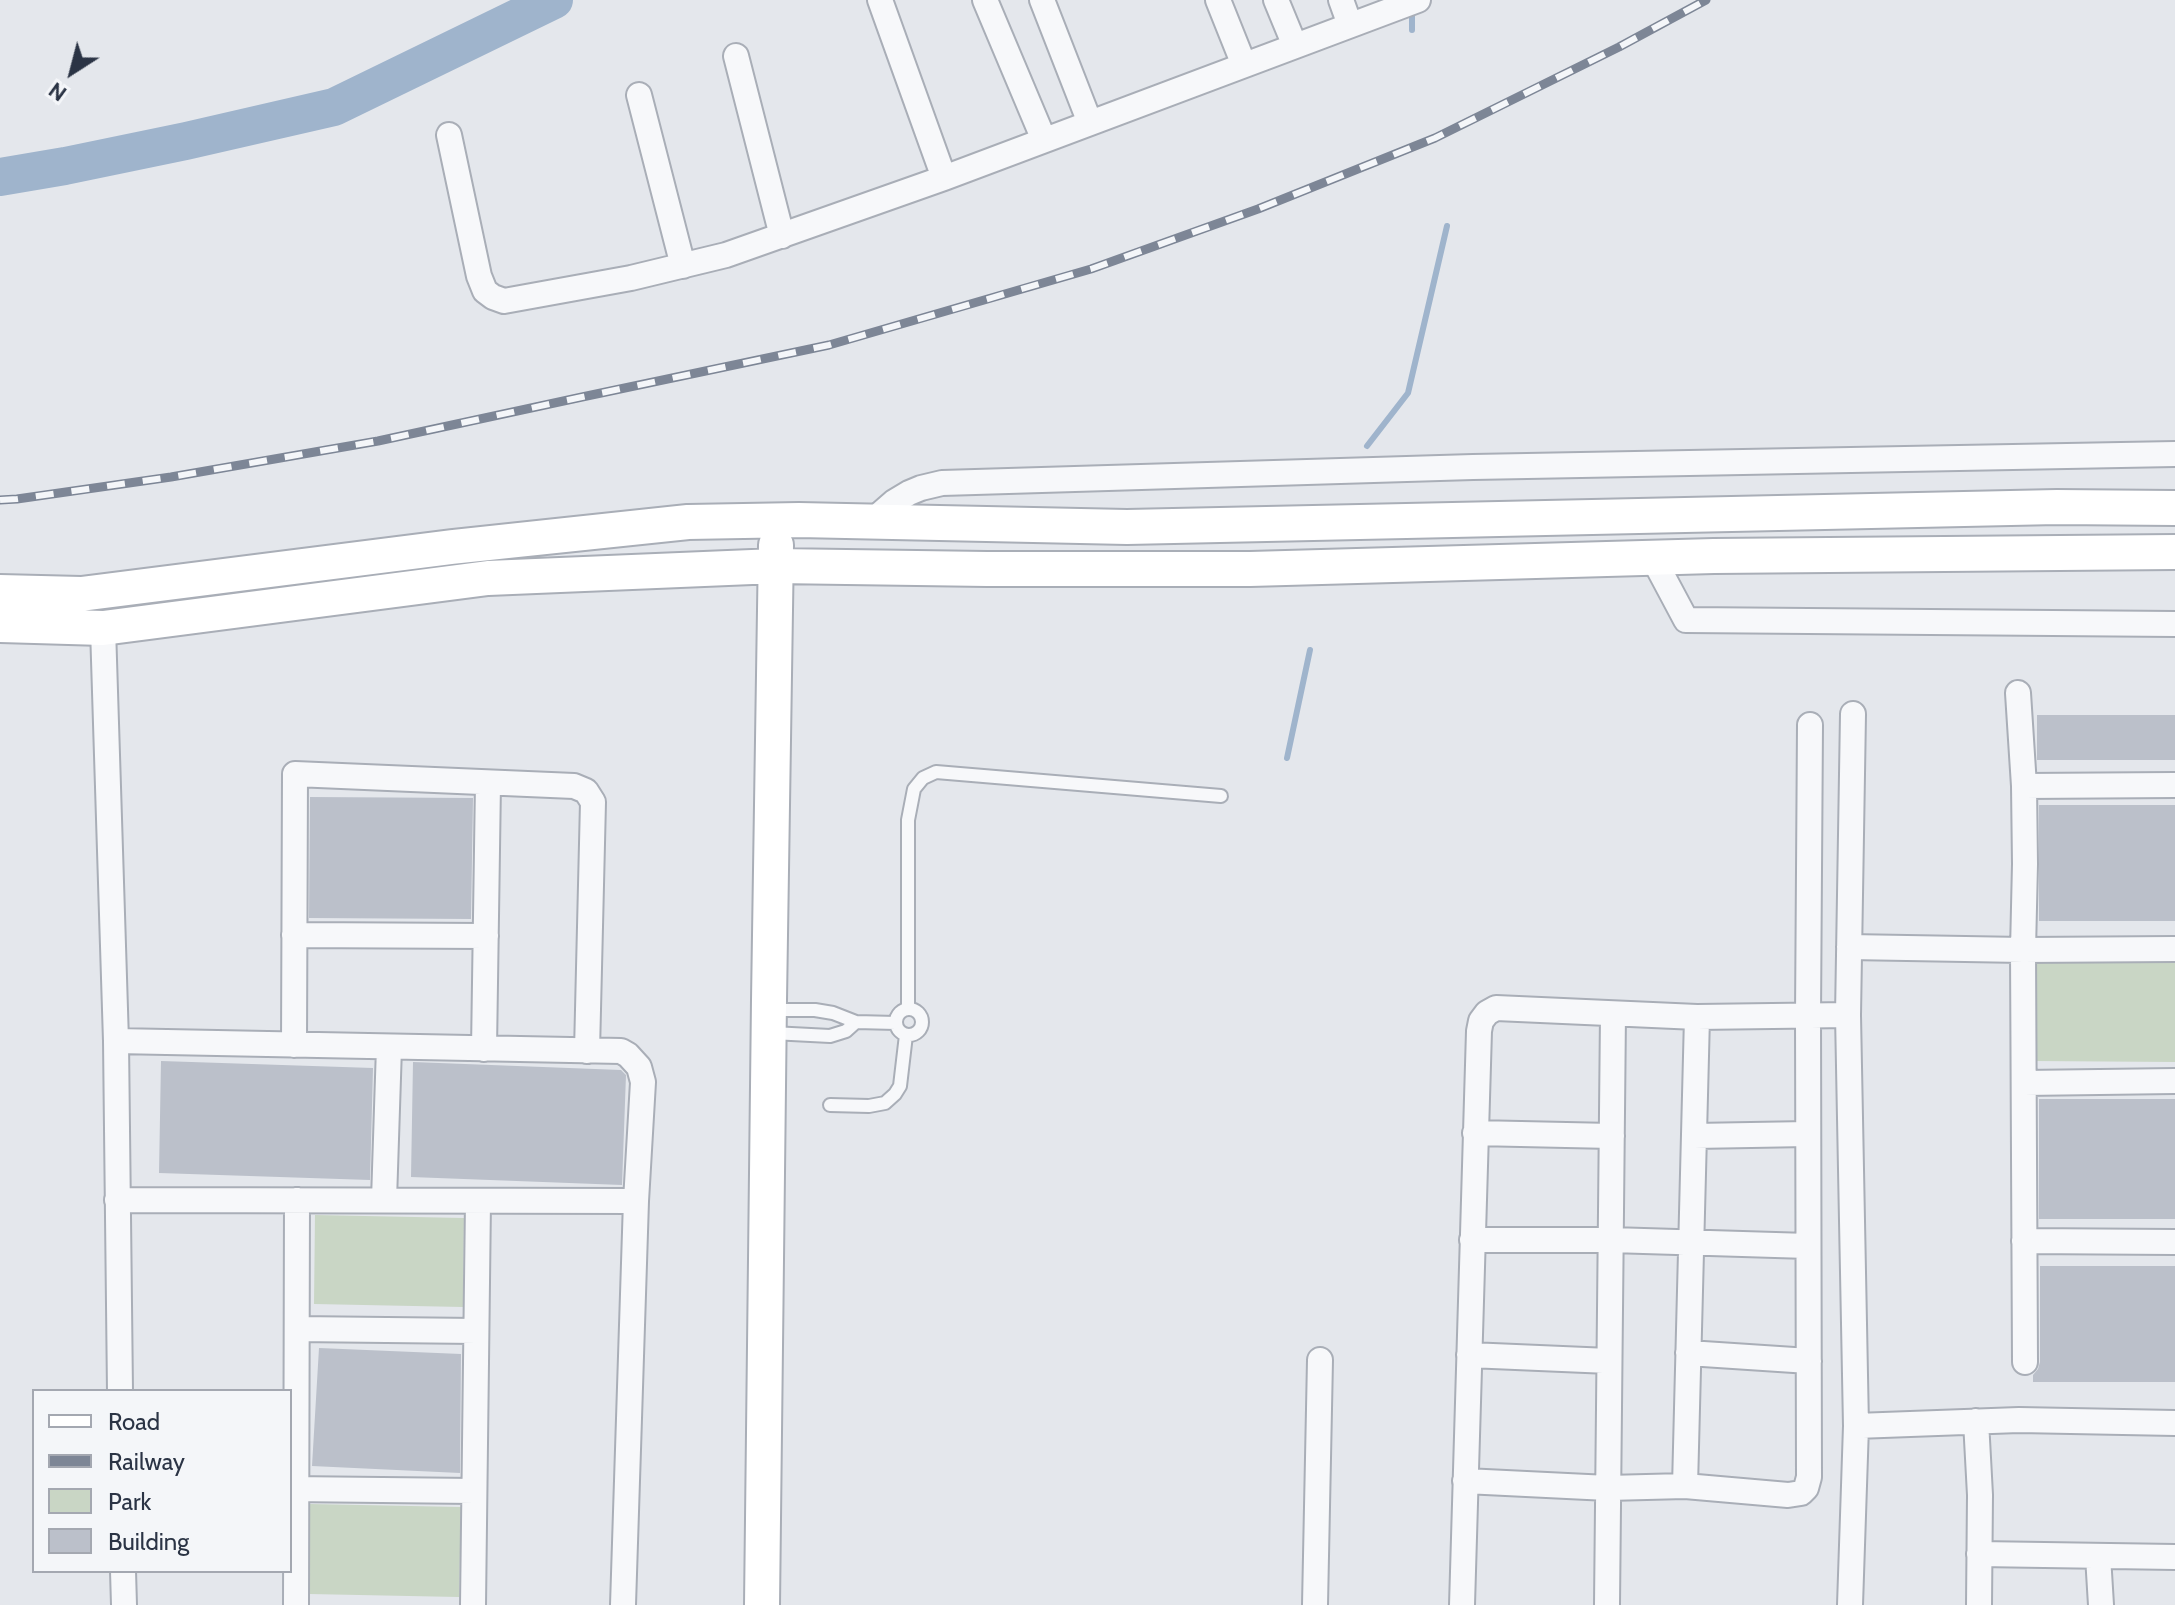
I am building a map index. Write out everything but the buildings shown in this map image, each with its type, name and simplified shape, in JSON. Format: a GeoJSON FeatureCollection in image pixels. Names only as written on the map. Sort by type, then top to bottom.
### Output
{"type":"FeatureCollection","features":[{"type":"Feature","properties":{"kind":"main road"},"geometry":{"type":"LineString","coordinates":[[0,592],[81,594],[483,543],[688,522],[776,520],[1127,527],[2042,507],[2175,508]]}},
{"type":"Feature","properties":{"kind":"main road"},"geometry":{"type":"LineString","coordinates":[[762,1605],[776,520]]}},
{"type":"Feature","properties":{"kind":"main road"},"geometry":{"type":"LineString","coordinates":[[0,625],[103,628],[488,578],[776,566],[1250,569],[1858,554],[2175,552]]}},
{"type":"Feature","properties":{"kind":"street"},"geometry":{"type":"LineString","coordinates":[[880,0],[944,178]]}},
{"type":"Feature","properties":{"kind":"street"},"geometry":{"type":"LineString","coordinates":[[985,0],[1044,140]]}},
{"type":"Feature","properties":{"kind":"street"},"geometry":{"type":"LineString","coordinates":[[1042,0],[1090,123]]}},
{"type":"Feature","properties":{"kind":"street"},"geometry":{"type":"LineString","coordinates":[[1218,0],[1244,65]]}},
{"type":"Feature","properties":{"kind":"street"},"geometry":{"type":"LineString","coordinates":[[1276,0],[1295,46]]}},
{"type":"Feature","properties":{"kind":"street"},"geometry":{"type":"LineString","coordinates":[[1341,0],[1350,25]]}},
{"type":"Feature","properties":{"kind":"street"},"geometry":{"type":"LineString","coordinates":[[449,135],[479,276],[485,291],[504,301],[631,278],[726,255],[944,178],[1418,0]]}},
{"type":"Feature","properties":{"kind":"street"},"geometry":{"type":"LineString","coordinates":[[736,56],[782,236]]}},
{"type":"Feature","properties":{"kind":"street"},"geometry":{"type":"LineString","coordinates":[[639,95],[683,266]]}},
{"type":"Feature","properties":{"kind":"street"},"geometry":{"type":"LineString","coordinates":[[871,522],[909,493],[942,483],[1489,467],[2175,454]]}},
{"type":"Feature","properties":{"kind":"street"},"geometry":{"type":"LineString","coordinates":[[1653,558],[1686,620],[2175,624]]}},
{"type":"Feature","properties":{"kind":"street"},"geometry":{"type":"LineString","coordinates":[[103,628],[116,1041],[120,1389]]}},
{"type":"Feature","properties":{"kind":"street"},"geometry":{"type":"LineString","coordinates":[[2018,693],[2025,864],[2025,1362]]}},
{"type":"Feature","properties":{"kind":"street"},"geometry":{"type":"LineString","coordinates":[[1850,1605],[1856,1426],[1848,1015],[1853,714]]}},
{"type":"Feature","properties":{"kind":"street"},"geometry":{"type":"LineString","coordinates":[[1465,1481],[1608,1488],[1685,1486],[1788,1495],[1801,1493],[1806,1488],[1809,1477],[1810,725]]}},
{"type":"Feature","properties":{"kind":"street"},"geometry":{"type":"LineString","coordinates":[[294,1045],[295,774],[574,786],[586,791],[593,802],[587,1051]]}},
{"type":"Feature","properties":{"kind":"street"},"geometry":{"type":"LineString","coordinates":[[484,1049],[488,783]]}},
{"type":"Feature","properties":{"kind":"street"},"geometry":{"type":"LineString","coordinates":[[2024,786],[2175,785]]}},
{"type":"Feature","properties":{"kind":"street"},"geometry":{"type":"LineString","coordinates":[[294,935],[486,936]]}},
{"type":"Feature","properties":{"kind":"street"},"geometry":{"type":"LineString","coordinates":[[1849,947],[2175,949]]}},
{"type":"Feature","properties":{"kind":"street"},"geometry":{"type":"LineString","coordinates":[[1462,1605],[1481,1021],[1496,1008],[1697,1017],[1848,1015]]}},
{"type":"Feature","properties":{"kind":"street"},"geometry":{"type":"LineString","coordinates":[[1607,1605],[1613,1014]]}},
{"type":"Feature","properties":{"kind":"street"},"geometry":{"type":"LineString","coordinates":[[1685,1486],[1697,1017]]}},
{"type":"Feature","properties":{"kind":"street"},"geometry":{"type":"LineString","coordinates":[[116,1041],[621,1051],[639,1067],[643,1082],[636,1201],[623,1605]]}},
{"type":"Feature","properties":{"kind":"street"},"geometry":{"type":"LineString","coordinates":[[384,1200],[389,1047]]}},
{"type":"Feature","properties":{"kind":"street"},"geometry":{"type":"LineString","coordinates":[[2024,1083],[2175,1081]]}},
{"type":"Feature","properties":{"kind":"street"},"geometry":{"type":"LineString","coordinates":[[1475,1133],[1612,1136]]}},
{"type":"Feature","properties":{"kind":"street"},"geometry":{"type":"LineString","coordinates":[[1694,1136],[1808,1134]]}},
{"type":"Feature","properties":{"kind":"street"},"geometry":{"type":"LineString","coordinates":[[117,1200],[636,1201]]}},
{"type":"Feature","properties":{"kind":"street"},"geometry":{"type":"LineString","coordinates":[[296,1605],[297,1200]]}},
{"type":"Feature","properties":{"kind":"street"},"geometry":{"type":"LineString","coordinates":[[473,1605],[478,1201]]}},
{"type":"Feature","properties":{"kind":"street"},"geometry":{"type":"LineString","coordinates":[[1472,1240],[1611,1240],[1808,1246]]}},
{"type":"Feature","properties":{"kind":"street"},"geometry":{"type":"LineString","coordinates":[[2024,1241],[2175,1242]]}},
{"type":"Feature","properties":{"kind":"street"},"geometry":{"type":"LineString","coordinates":[[297,1329],[476,1331]]}},
{"type":"Feature","properties":{"kind":"street"},"geometry":{"type":"LineString","coordinates":[[1688,1353],[1809,1361]]}},
{"type":"Feature","properties":{"kind":"street"},"geometry":{"type":"LineString","coordinates":[[1469,1355],[1609,1361]]}},
{"type":"Feature","properties":{"kind":"street"},"geometry":{"type":"LineString","coordinates":[[1315,1605],[1320,1360]]}},
{"type":"Feature","properties":{"kind":"street"},"geometry":{"type":"LineString","coordinates":[[1856,1426],[1976,1421],[2175,1423]]}},
{"type":"Feature","properties":{"kind":"street"},"geometry":{"type":"LineString","coordinates":[[1976,1421],[1980,1495],[1979,1605]]}},
{"type":"Feature","properties":{"kind":"street"},"geometry":{"type":"LineString","coordinates":[[294,1489],[474,1491]]}},
{"type":"Feature","properties":{"kind":"street"},"geometry":{"type":"LineString","coordinates":[[1979,1554],[2175,1557]]}},
{"type":"Feature","properties":{"kind":"street"},"geometry":{"type":"LineString","coordinates":[[2098,1556],[2101,1605]]}},
{"type":"Feature","properties":{"kind":"street"},"geometry":{"type":"LineString","coordinates":[[123,1573],[124,1605]]}},
{"type":"Feature","properties":{"kind":"lane"},"geometry":{"type":"LineString","coordinates":[[908,1009],[908,820],[914,789],[923,778],[936,772],[1221,796]]}},
{"type":"Feature","properties":{"kind":"lane"},"geometry":{"type":"LineString","coordinates":[[908,1009],[916,1011],[922,1022],[919,1031],[906,1035],[896,1023],[901,1012],[908,1009]]}},
{"type":"Feature","properties":{"kind":"lane"},"geometry":{"type":"LineString","coordinates":[[768,1022],[815,1010],[856,1022],[896,1023]]}},
{"type":"Feature","properties":{"kind":"lane"},"geometry":{"type":"LineString","coordinates":[[768,1022],[830,1036],[846,1031],[856,1022]]}},
{"type":"Feature","properties":{"kind":"lane"},"geometry":{"type":"LineString","coordinates":[[830,1105],[869,1106],[885,1103],[895,1094],[900,1086],[906,1035]]}},
{"type":"Feature","properties":{"kind":"green space"},"geometry":{"type":"Polygon","coordinates":[[[2032,958],[2175,960],[2175,1062],[2032,1061],[2032,958]]]}},
{"type":"Feature","properties":{"kind":"green space"},"geometry":{"type":"Polygon","coordinates":[[[315,1215],[464,1218],[463,1307],[314,1304],[315,1215]]]}},
{"type":"Feature","properties":{"kind":"green space"},"geometry":{"type":"Polygon","coordinates":[[[310,1504],[461,1507],[459,1597],[309,1594],[310,1504]]]}},
{"type":"Feature","properties":{"kind":"waterway"},"geometry":{"type":"LineString","coordinates":[[0,177],[186,141],[334,107],[554,0]]}},
{"type":"Feature","properties":{"kind":"waterway"},"geometry":{"type":"LineString","coordinates":[[1412,11],[1412,30]]}},
{"type":"Feature","properties":{"kind":"waterway"},"geometry":{"type":"LineString","coordinates":[[1367,446],[1408,393],[1447,226]]}},
{"type":"Feature","properties":{"kind":"waterway"},"geometry":{"type":"LineString","coordinates":[[1287,758],[1310,650]]}},
{"type":"Feature","properties":{"kind":"railway"},"geometry":{"type":"LineString","coordinates":[[0,500],[171,477],[378,441],[829,345],[1091,269],[1258,209],[1435,138],[1619,47],[1706,0]]}}]}
